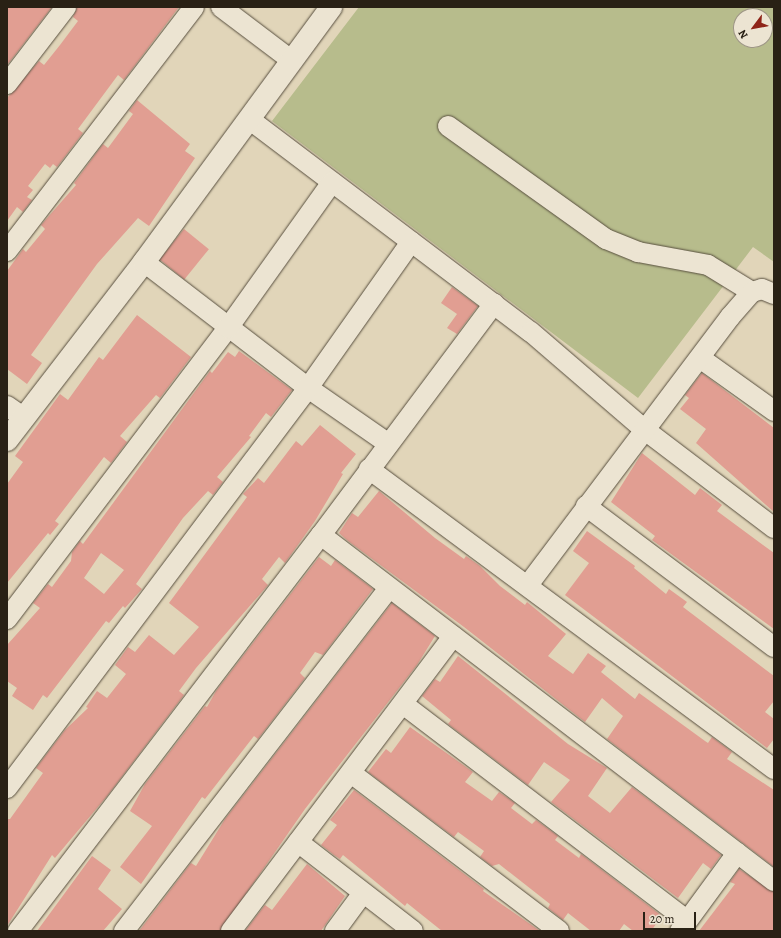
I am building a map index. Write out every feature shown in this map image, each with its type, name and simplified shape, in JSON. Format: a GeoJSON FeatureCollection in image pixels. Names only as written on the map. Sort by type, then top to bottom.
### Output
{"type":"FeatureCollection","features":[{"type":"Feature","properties":{"kind":"street"},"geometry":{"type":"LineString","coordinates":[[7,84],[66,7]]}},
{"type":"Feature","properties":{"kind":"street"},"geometry":{"type":"LineString","coordinates":[[7,251],[194,7]]}},
{"type":"Feature","properties":{"kind":"street"},"geometry":{"type":"LineString","coordinates":[[221,7],[291,60]]}},
{"type":"Feature","properties":{"kind":"street"},"geometry":{"type":"LineString","coordinates":[[7,440],[15,412],[144,262],[331,7]]}},
{"type":"Feature","properties":{"kind":"street"},"geometry":{"type":"LineString","coordinates":[[249,119],[494,304],[645,430],[774,528]]}},
{"type":"Feature","properties":{"kind":"street"},"geometry":{"type":"LineString","coordinates":[[448,126],[606,239],[638,252],[708,265],[752,292]]}},
{"type":"Feature","properties":{"kind":"street"},"geometry":{"type":"LineString","coordinates":[[7,619],[228,328],[332,182]]}},
{"type":"Feature","properties":{"kind":"street"},"geometry":{"type":"LineString","coordinates":[[7,788],[308,388],[411,242]]}},
{"type":"Feature","properties":{"kind":"street"},"geometry":{"type":"LineString","coordinates":[[144,262],[308,388],[389,444]]}},
{"type":"Feature","properties":{"kind":"street"},"geometry":{"type":"LineString","coordinates":[[528,585],[586,506],[752,292],[762,289],[774,294]]}},
{"type":"Feature","properties":{"kind":"street"},"geometry":{"type":"LineString","coordinates":[[18,931],[322,535],[369,469],[494,304]]}},
{"type":"Feature","properties":{"kind":"street"},"geometry":{"type":"LineString","coordinates":[[700,358],[774,412]]}},
{"type":"Feature","properties":{"kind":"street"},"geometry":{"type":"LineString","coordinates":[[369,469],[528,585],[774,769]]}},
{"type":"Feature","properties":{"kind":"street"},"geometry":{"type":"LineString","coordinates":[[586,506],[774,647]]}},
{"type":"Feature","properties":{"kind":"street"},"geometry":{"type":"LineString","coordinates":[[322,535],[389,588],[774,881]]}},
{"type":"Feature","properties":{"kind":"street"},"geometry":{"type":"LineString","coordinates":[[124,931],[389,588]]}},
{"type":"Feature","properties":{"kind":"street"},"geometry":{"type":"LineString","coordinates":[[231,931],[352,773],[454,636]]}},
{"type":"Feature","properties":{"kind":"street"},"geometry":{"type":"LineString","coordinates":[[403,704],[684,926],[737,853]]}},
{"type":"Feature","properties":{"kind":"street"},"geometry":{"type":"LineString","coordinates":[[352,773],[559,931]]}},
{"type":"Feature","properties":{"kind":"street"},"geometry":{"type":"LineString","coordinates":[[298,842],[413,931]]}},
{"type":"Feature","properties":{"kind":"street"},"geometry":{"type":"LineString","coordinates":[[335,931],[363,892]]}},
{"type":"Feature","properties":{"kind":"green space"},"geometry":{"type":"Polygon","coordinates":[[[359,7],[774,7],[774,262],[753,247],[638,398],[272,121],[359,7]]]}},
{"type":"Feature","properties":{"kind":"building"},"geometry":{"type":"Polygon","coordinates":[[[7,7],[52,7],[8,64],[7,63],[7,7]]]}},
{"type":"Feature","properties":{"kind":"building"},"geometry":{"type":"Polygon","coordinates":[[[77,7],[179,7],[124,80],[118,75],[78,129],[83,133],[57,167],[53,164],[50,168],[45,164],[28,186],[33,190],[27,197],[32,200],[23,212],[17,207],[7,221],[7,98],[39,61],[44,65],[60,45],[78,21],[73,17],[77,7]]]}},
{"type":"Feature","properties":{"kind":"building"},"geometry":{"type":"Polygon","coordinates":[[[137,100],[190,144],[185,151],[195,158],[149,226],[138,218],[97,264],[31,355],[42,363],[27,384],[7,369],[7,271],[23,249],[26,252],[45,229],[41,225],[76,185],[74,183],[103,144],[108,148],[133,114],[129,111],[137,100]]]}},
{"type":"Feature","properties":{"kind":"building"},"geometry":{"type":"Polygon","coordinates":[[[184,229],[209,249],[184,279],[159,259],[184,229]]]}},
{"type":"Feature","properties":{"kind":"building"},"geometry":{"type":"Polygon","coordinates":[[[452,287],[478,306],[457,334],[447,328],[457,314],[441,303],[452,287]]]}},
{"type":"Feature","properties":{"kind":"building"},"geometry":{"type":"Polygon","coordinates":[[[137,315],[191,357],[160,398],[156,395],[120,436],[127,442],[111,463],[104,457],[55,521],[59,524],[50,535],[48,533],[7,583],[7,484],[23,462],[15,456],[60,394],[68,400],[99,357],[103,360],[137,315]]]}},
{"type":"Feature","properties":{"kind":"building"},"geometry":{"type":"Polygon","coordinates":[[[239,351],[292,390],[271,417],[266,413],[249,436],[251,437],[217,477],[223,482],[213,495],[208,491],[183,518],[136,584],[142,589],[125,608],[123,606],[109,623],[106,621],[47,698],[43,695],[33,710],[12,696],[17,688],[7,681],[7,645],[40,608],[33,603],[48,584],[52,587],[71,561],[72,552],[80,541],[83,544],[210,371],[212,373],[228,352],[235,357],[239,351]],[[101,553],[84,578],[104,594],[124,570],[101,553]]]}},
{"type":"Feature","properties":{"kind":"building"},"geometry":{"type":"Polygon","coordinates":[[[702,373],[774,428],[774,512],[696,443],[706,429],[680,409],[689,398],[685,395],[702,373]]]}},
{"type":"Feature","properties":{"kind":"building"},"geometry":{"type":"Polygon","coordinates":[[[320,425],[356,454],[341,473],[343,474],[315,521],[285,563],[279,557],[262,579],[268,585],[196,668],[179,691],[184,695],[108,795],[55,858],[52,855],[7,926],[7,819],[10,819],[43,773],[36,768],[65,730],[88,708],[86,707],[97,691],[107,698],[126,674],[115,665],[128,647],[135,652],[149,635],[174,655],[199,627],[169,603],[247,497],[243,494],[258,478],[264,483],[296,441],[302,446],[320,425]]]}},
{"type":"Feature","properties":{"kind":"building"},"geometry":{"type":"Polygon","coordinates":[[[642,453],[695,495],[700,488],[722,505],[717,511],[774,553],[774,629],[652,540],[655,536],[611,502],[642,453]]]}},
{"type":"Feature","properties":{"kind":"building"},"geometry":{"type":"Polygon","coordinates":[[[379,491],[435,538],[464,559],[466,556],[480,566],[500,586],[525,605],[527,602],[566,634],[548,656],[573,674],[588,653],[606,666],[601,672],[635,699],[639,693],[708,743],[712,737],[732,752],[727,759],[774,790],[774,867],[607,739],[623,716],[602,698],[585,722],[464,627],[339,533],[352,513],[358,517],[379,491]]]}},
{"type":"Feature","properties":{"kind":"building"},"geometry":{"type":"Polygon","coordinates":[[[587,531],[635,566],[634,568],[666,594],[669,589],[687,602],[683,607],[774,676],[774,701],[765,712],[774,719],[774,739],[767,748],[565,595],[589,563],[573,551],[587,531]]]}},
{"type":"Feature","properties":{"kind":"building"},"geometry":{"type":"Polygon","coordinates":[[[319,557],[331,566],[335,560],[373,589],[323,655],[315,652],[300,673],[305,678],[258,739],[254,736],[205,799],[202,797],[141,884],[120,867],[152,826],[130,811],[145,784],[205,706],[207,707],[216,691],[319,557]]]}},
{"type":"Feature","properties":{"kind":"building"},"geometry":{"type":"Polygon","coordinates":[[[392,603],[435,636],[417,665],[305,809],[220,931],[139,931],[191,863],[196,866],[225,819],[392,603]]]}},
{"type":"Feature","properties":{"kind":"building"},"geometry":{"type":"Polygon","coordinates":[[[458,656],[568,744],[607,768],[588,796],[610,813],[632,787],[721,855],[711,869],[703,863],[678,898],[551,802],[570,780],[544,762],[528,785],[448,724],[451,720],[422,696],[435,679],[440,682],[458,656]]]}},
{"type":"Feature","properties":{"kind":"building"},"geometry":{"type":"Polygon","coordinates":[[[410,727],[473,772],[465,782],[492,801],[499,792],[515,803],[511,808],[532,824],[536,820],[558,836],[555,840],[579,858],[581,854],[662,916],[651,931],[633,931],[624,924],[619,931],[591,931],[568,913],[563,920],[548,908],[550,904],[499,864],[492,866],[480,857],[484,851],[458,832],[454,837],[368,772],[386,749],[391,753],[410,727]]]}},
{"type":"Feature","properties":{"kind":"building"},"geometry":{"type":"Polygon","coordinates":[[[354,790],[484,889],[483,891],[540,931],[442,931],[407,903],[405,906],[343,855],[340,859],[334,855],[321,845],[337,825],[330,820],[354,790]]]}},
{"type":"Feature","properties":{"kind":"building"},"geometry":{"type":"Polygon","coordinates":[[[92,856],[111,870],[98,889],[122,909],[103,931],[37,931],[92,856]]]}},
{"type":"Feature","properties":{"kind":"building"},"geometry":{"type":"Polygon","coordinates":[[[307,864],[345,896],[321,931],[245,931],[265,905],[272,910],[307,864]]]}},
{"type":"Feature","properties":{"kind":"building"},"geometry":{"type":"Polygon","coordinates":[[[739,869],[774,892],[774,931],[699,931],[735,884],[730,882],[739,869]]]}}]}
